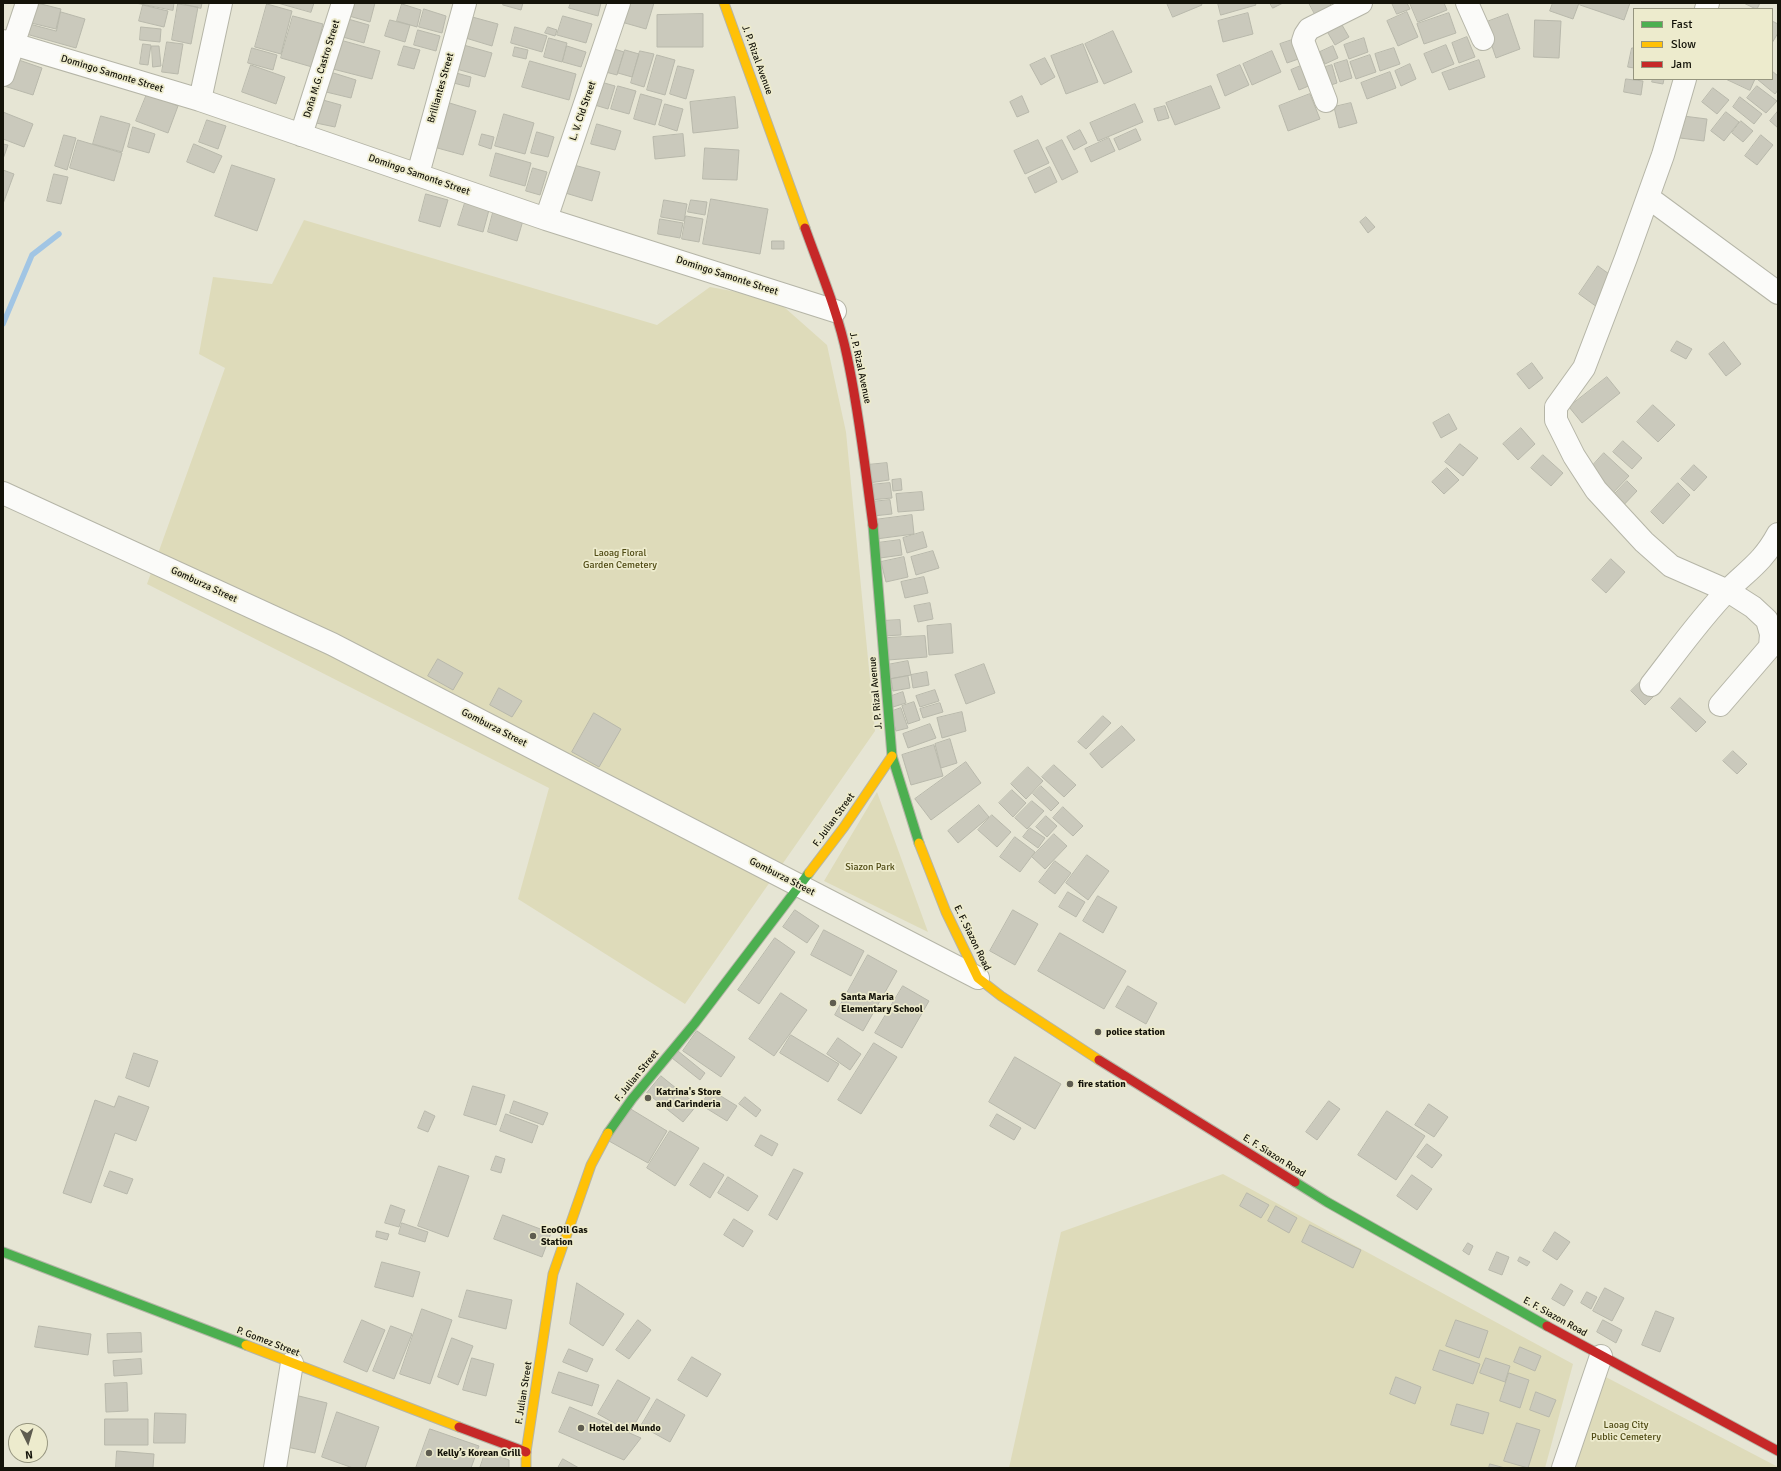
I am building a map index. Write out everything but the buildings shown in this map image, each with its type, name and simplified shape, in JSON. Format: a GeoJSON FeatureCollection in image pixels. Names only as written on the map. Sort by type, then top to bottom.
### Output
{"type":"FeatureCollection","features":[{"type":"Feature","properties":{"kind":"main road","name":"J. P. Rizal Avenue"},"geometry":{"type":"LineString","coordinates":[[724,3],[835,311],[847,355],[860,426],[873,528],[892,756]]}},
{"type":"Feature","properties":{"kind":"main road","name":"F. Julian Street"},"geometry":{"type":"LineString","coordinates":[[526,1468],[526,1452],[553,1274],[591,1165],[611,1128],[632,1099],[694,1023],[798,885],[844,828],[892,756]]}},
{"type":"Feature","properties":{"kind":"main road","name":"E. F. Siazon Road"},"geometry":{"type":"LineString","coordinates":[[892,756],[915,831],[946,912],[978,978],[1001,996],[1075,1045],[1327,1202],[1601,1356],[1778,1451]]}},
{"type":"Feature","properties":{"kind":"main road","name":"P. Gomez Street"},"geometry":{"type":"LineString","coordinates":[[3,1252],[526,1452]]}},
{"type":"Feature","properties":{"kind":"street"},"geometry":{"type":"LineString","coordinates":[[3,75],[9,43],[27,3]]}},
{"type":"Feature","properties":{"kind":"street"},"geometry":{"type":"LineString","coordinates":[[200,100],[221,3]]}},
{"type":"Feature","properties":{"kind":"street","name":"Doña M.G. Castro Street"},"geometry":{"type":"LineString","coordinates":[[302,135],[343,3]]}},
{"type":"Feature","properties":{"kind":"street","name":"Brilliantes Street"},"geometry":{"type":"LineString","coordinates":[[418,174],[465,3]]}},
{"type":"Feature","properties":{"kind":"street","name":"L. V. Cid Street"},"geometry":{"type":"LineString","coordinates":[[546,219],[619,3]]}},
{"type":"Feature","properties":{"kind":"street"},"geometry":{"type":"LineString","coordinates":[[1326,101],[1303,42],[1305,34],[1309,29],[1361,3]]}},
{"type":"Feature","properties":{"kind":"street"},"geometry":{"type":"LineString","coordinates":[[1467,3],[1483,38]]}},
{"type":"Feature","properties":{"kind":"street","name":"Domingo Samonte Street"},"geometry":{"type":"LineString","coordinates":[[9,43],[200,100],[546,219],[835,311]]}},
{"type":"Feature","properties":{"kind":"street"},"geometry":{"type":"LineString","coordinates":[[1685,80],[1649,198],[1584,368],[1556,407],[1556,420],[1574,456],[1596,490],[1644,542],[1671,566],[1728,591],[1753,607],[1767,620],[1771,634],[1770,647],[1720,705]]}},
{"type":"Feature","properties":{"kind":"street"},"geometry":{"type":"LineString","coordinates":[[1649,198],[1778,293]]}},
{"type":"Feature","properties":{"kind":"street","name":"Gomburza Street"},"geometry":{"type":"LineString","coordinates":[[3,493],[332,644],[978,978]]}},
{"type":"Feature","properties":{"kind":"street"},"geometry":{"type":"LineString","coordinates":[[1651,685],[1728,591],[1752,569],[1768,551],[1778,534]]}},
{"type":"Feature","properties":{"kind":"street"},"geometry":{"type":"LineString","coordinates":[[1563,1468],[1601,1356]]}},
{"type":"Feature","properties":{"kind":"street"},"geometry":{"type":"LineString","coordinates":[[275,1468],[292,1363]]}},
{"type":"Feature","properties":{"kind":"green space","name":"Laoag Floral Garden Cemetery"},"geometry":{"type":"Polygon","coordinates":[[[304,220],[657,325],[710,287],[775,299],[827,345],[846,432],[875,731],[685,1004],[518,899],[549,788],[147,584],[225,368],[199,354],[213,277],[272,284],[304,220]]]}},
{"type":"Feature","properties":{"kind":"green space","name":"Siazon Park"},"geometry":{"type":"Polygon","coordinates":[[[877,792],[928,932],[824,881],[877,792]]]}},
{"type":"Feature","properties":{"kind":"green space"},"geometry":{"type":"Polygon","coordinates":[[[1223,1174],[1573,1364],[1545,1468],[1009,1468],[1061,1232],[1223,1174]]]}},
{"type":"Feature","properties":{"kind":"green space","name":"Laoag City Public Cemetery"},"geometry":{"type":"Polygon","coordinates":[[[1600,1374],[1778,1467],[1778,1468],[1576,1468],[1600,1374]]]}},
{"type":"Feature","properties":{"kind":"waterway"},"geometry":{"type":"LineString","coordinates":[[3,324],[32,255],[59,234]]}},
{"type":"Feature","properties":{"kind":"traffic: fast"},"geometry":{"type":"LineString","coordinates":[[873,525],[892,756],[919,843]]}},
{"type":"Feature","properties":{"kind":"traffic: fast"},"geometry":{"type":"LineString","coordinates":[[608,1133],[632,1099],[695,1023],[809,873]]}},
{"type":"Feature","properties":{"kind":"traffic: fast"},"geometry":{"type":"LineString","coordinates":[[1295,1182],[1327,1202],[1547,1326]]}},
{"type":"Feature","properties":{"kind":"traffic: fast"},"geometry":{"type":"LineString","coordinates":[[3,1252],[246,1345]]}},
{"type":"Feature","properties":{"kind":"traffic: slow"},"geometry":{"type":"LineString","coordinates":[[724,3],[805,228]]}},
{"type":"Feature","properties":{"kind":"traffic: slow"},"geometry":{"type":"LineString","coordinates":[[809,873],[844,827],[892,756]]}},
{"type":"Feature","properties":{"kind":"traffic: slow"},"geometry":{"type":"LineString","coordinates":[[919,843],[946,912],[978,978],[1001,996],[1099,1060]]}},
{"type":"Feature","properties":{"kind":"traffic: slow"},"geometry":{"type":"LineString","coordinates":[[526,1468],[526,1452],[553,1274],[591,1165],[608,1133]]}},
{"type":"Feature","properties":{"kind":"traffic: slow"},"geometry":{"type":"LineString","coordinates":[[246,1345],[459,1427]]}},
{"type":"Feature","properties":{"kind":"traffic: jam"},"geometry":{"type":"LineString","coordinates":[[805,228],[834,307],[847,356],[858,419],[873,525]]}},
{"type":"Feature","properties":{"kind":"traffic: jam"},"geometry":{"type":"LineString","coordinates":[[1099,1060],[1295,1182]]}},
{"type":"Feature","properties":{"kind":"traffic: jam"},"geometry":{"type":"LineString","coordinates":[[1547,1326],[1778,1451]]}},
{"type":"Feature","properties":{"kind":"traffic: jam"},"geometry":{"type":"LineString","coordinates":[[459,1427],[526,1452]]}},
{"type":"Feature","properties":{"kind":"place","name":"Santa Maria Elementary School"},"geometry":{"type":"Point","coordinates":[833,1003]}},
{"type":"Feature","properties":{"kind":"place","name":"police station"},"geometry":{"type":"Point","coordinates":[1098,1032]}},
{"type":"Feature","properties":{"kind":"place","name":"fire station"},"geometry":{"type":"Point","coordinates":[1070,1084]}},
{"type":"Feature","properties":{"kind":"place","name":"Katrina's Store and Carinderia"},"geometry":{"type":"Point","coordinates":[648,1098]}},
{"type":"Feature","properties":{"kind":"place","name":"EcoOil Gas Station"},"geometry":{"type":"Point","coordinates":[533,1236]}},
{"type":"Feature","properties":{"kind":"place","name":"Hotel del Mundo"},"geometry":{"type":"Point","coordinates":[581,1428]}},
{"type":"Feature","properties":{"kind":"place","name":"Kelly’s Korean Grill"},"geometry":{"type":"Point","coordinates":[429,1453]}}]}
